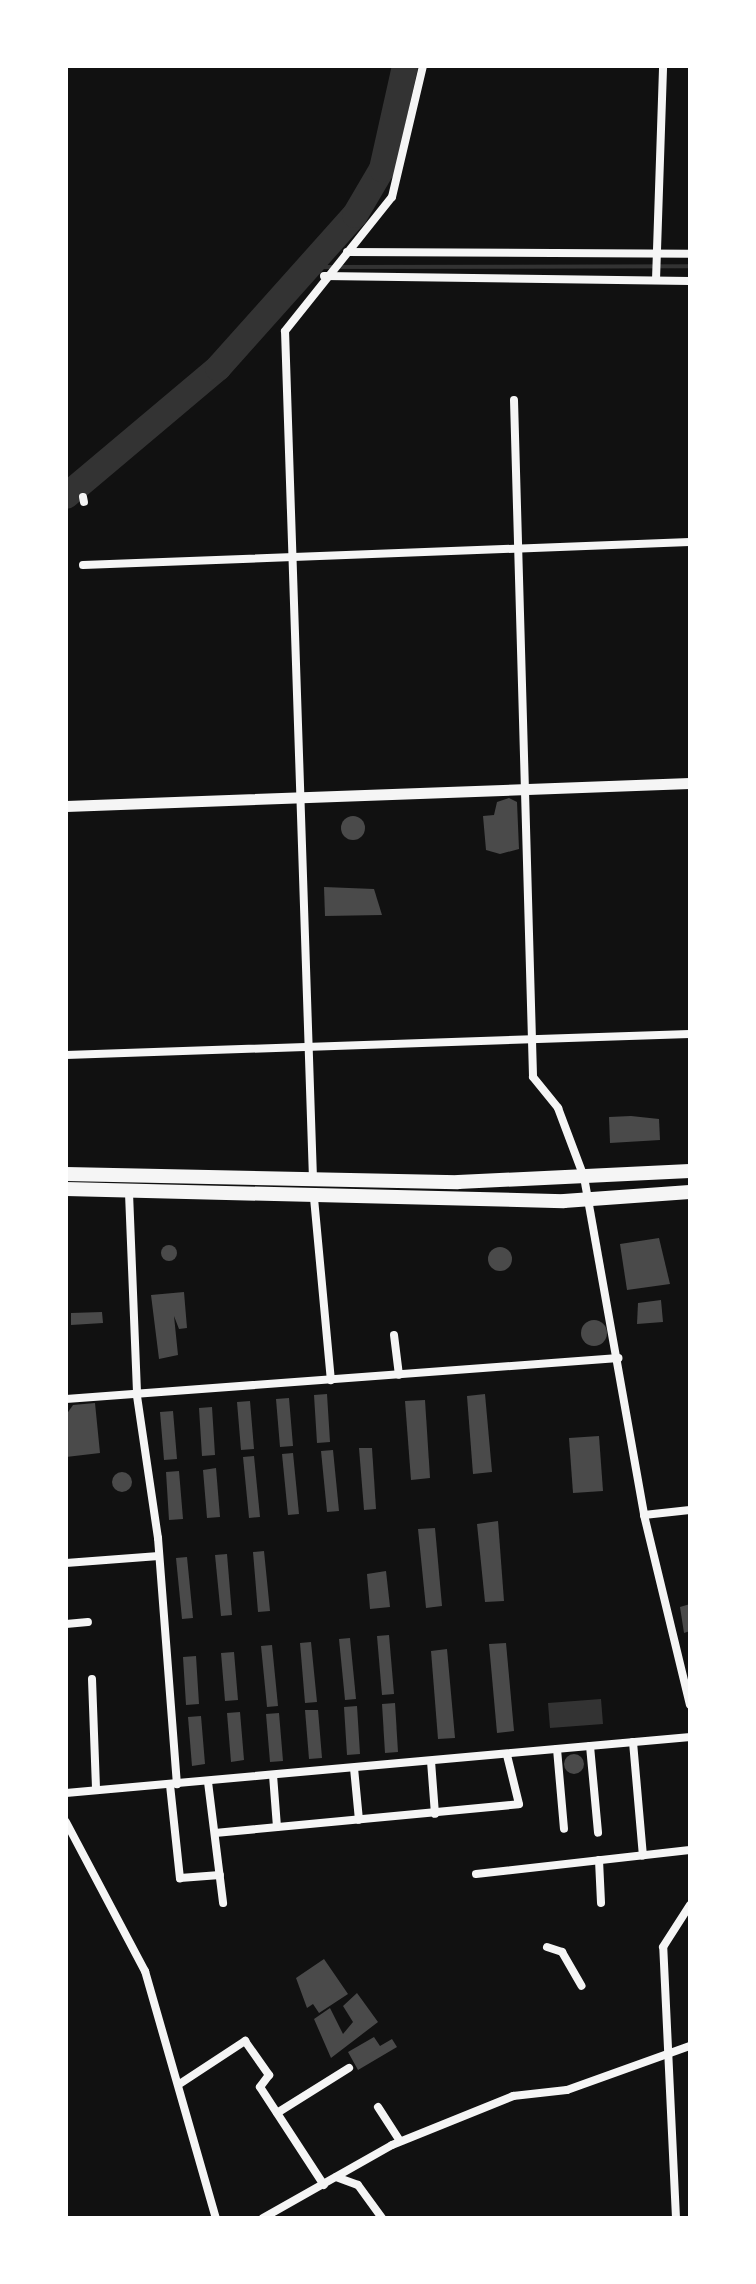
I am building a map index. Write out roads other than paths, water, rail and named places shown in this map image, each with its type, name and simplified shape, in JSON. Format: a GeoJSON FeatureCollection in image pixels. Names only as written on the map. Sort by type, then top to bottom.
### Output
{"type":"FeatureCollection","features":[{"type":"Feature","properties":{"kind":"main road"},"geometry":{"type":"LineString","coordinates":[[66,1174],[313,1180],[584,1177],[690,1171]]}},
{"type":"Feature","properties":{"kind":"main road"},"geometry":{"type":"LineString","coordinates":[[66,1189],[314,1198],[589,1199],[690,1192]]}},
{"type":"Feature","properties":{"kind":"street"},"geometry":{"type":"LineString","coordinates":[[313,1180],[286,322],[397,188],[423,66]]}},
{"type":"Feature","properties":{"kind":"street"},"geometry":{"type":"LineString","coordinates":[[657,278],[663,66]]}},
{"type":"Feature","properties":{"kind":"street"},"geometry":{"type":"LineString","coordinates":[[347,252],[656,258],[690,254]]}},
{"type":"Feature","properties":{"kind":"street"},"geometry":{"type":"LineString","coordinates":[[330,270],[690,281]]}},
{"type":"Feature","properties":{"kind":"street"},"geometry":{"type":"LineString","coordinates":[[514,400],[528,788],[533,1077],[558,1108],[584,1177],[644,1515],[690,1705]]}},
{"type":"Feature","properties":{"kind":"street"},"geometry":{"type":"LineString","coordinates":[[83,565],[690,542]]}},
{"type":"Feature","properties":{"kind":"street"},"geometry":{"type":"LineString","coordinates":[[66,806],[690,783]]}},
{"type":"Feature","properties":{"kind":"street"},"geometry":{"type":"LineString","coordinates":[[66,1055],[690,1034]]}},
{"type":"Feature","properties":{"kind":"street"},"geometry":{"type":"LineString","coordinates":[[129,1193],[137,1396],[159,1556],[180,1878],[220,1875]]}},
{"type":"Feature","properties":{"kind":"street"},"geometry":{"type":"LineString","coordinates":[[314,1198],[331,1380]]}},
{"type":"Feature","properties":{"kind":"street"},"geometry":{"type":"LineString","coordinates":[[394,1335],[399,1375]]}},
{"type":"Feature","properties":{"kind":"street"},"geometry":{"type":"LineString","coordinates":[[66,1399],[618,1358]]}},
{"type":"Feature","properties":{"kind":"street"},"geometry":{"type":"LineString","coordinates":[[644,1515],[690,1510]]}},
{"type":"Feature","properties":{"kind":"street"},"geometry":{"type":"LineString","coordinates":[[66,1563],[159,1556]]}},
{"type":"Feature","properties":{"kind":"street"},"geometry":{"type":"LineString","coordinates":[[66,1624],[88,1622]]}},
{"type":"Feature","properties":{"kind":"street"},"geometry":{"type":"LineString","coordinates":[[92,1679],[96,1790]]}},
{"type":"Feature","properties":{"kind":"street"},"geometry":{"type":"LineString","coordinates":[[66,1793],[690,1737]]}},
{"type":"Feature","properties":{"kind":"street"},"geometry":{"type":"LineString","coordinates":[[633,1742],[643,1856]]}},
{"type":"Feature","properties":{"kind":"street"},"geometry":{"type":"LineString","coordinates":[[590,1746],[598,1833]]}},
{"type":"Feature","properties":{"kind":"street"},"geometry":{"type":"LineString","coordinates":[[557,1749],[564,1829]]}},
{"type":"Feature","properties":{"kind":"street"},"geometry":{"type":"LineString","coordinates":[[215,1833],[519,1804],[507,1755]]}},
{"type":"Feature","properties":{"kind":"street"},"geometry":{"type":"LineString","coordinates":[[431,1761],[435,1814]]}},
{"type":"Feature","properties":{"kind":"street"},"geometry":{"type":"LineString","coordinates":[[354,1768],[359,1820]]}},
{"type":"Feature","properties":{"kind":"street"},"geometry":{"type":"LineString","coordinates":[[273,1775],[277,1827]]}},
{"type":"Feature","properties":{"kind":"street"},"geometry":{"type":"LineString","coordinates":[[208,1782],[223,1903]]}},
{"type":"Feature","properties":{"kind":"street"},"geometry":{"type":"LineString","coordinates":[[66,1822],[145,1971],[181,2083],[216,2218]]}},
{"type":"Feature","properties":{"kind":"street"},"geometry":{"type":"LineString","coordinates":[[476,1874],[690,1850]]}},
{"type":"Feature","properties":{"kind":"street"},"geometry":{"type":"LineString","coordinates":[[599,1860],[601,1903]]}},
{"type":"Feature","properties":{"kind":"street"},"geometry":{"type":"LineString","coordinates":[[676,2218],[672,2054],[663,1947],[690,1905]]}},
{"type":"Feature","properties":{"kind":"street"},"geometry":{"type":"LineString","coordinates":[[547,1947],[562,1952],[582,1986]]}},
{"type":"Feature","properties":{"kind":"street"},"geometry":{"type":"LineString","coordinates":[[181,2083],[245,2041],[269,2075],[260,2087],[324,2185]]}},
{"type":"Feature","properties":{"kind":"street"},"geometry":{"type":"LineString","coordinates":[[263,2218],[400,2141],[513,2096],[567,2090],[690,2046]]}},
{"type":"Feature","properties":{"kind":"street"},"geometry":{"type":"LineString","coordinates":[[277,2113],[349,2068]]}},
{"type":"Feature","properties":{"kind":"street"},"geometry":{"type":"LineString","coordinates":[[378,2107],[400,2141]]}},
{"type":"Feature","properties":{"kind":"street"},"geometry":{"type":"LineString","coordinates":[[336,2177],[368,2194],[382,2218]]}},
{"type":"Feature","properties":{"kind":"waterway"},"geometry":{"type":"LineString","coordinates":[[66,496],[218,368],[355,215],[382,169],[405,66]]}},
{"type":"Feature","properties":{"kind":"waterway"},"geometry":{"type":"LineString","coordinates":[[308,267],[690,266]]}}]}
